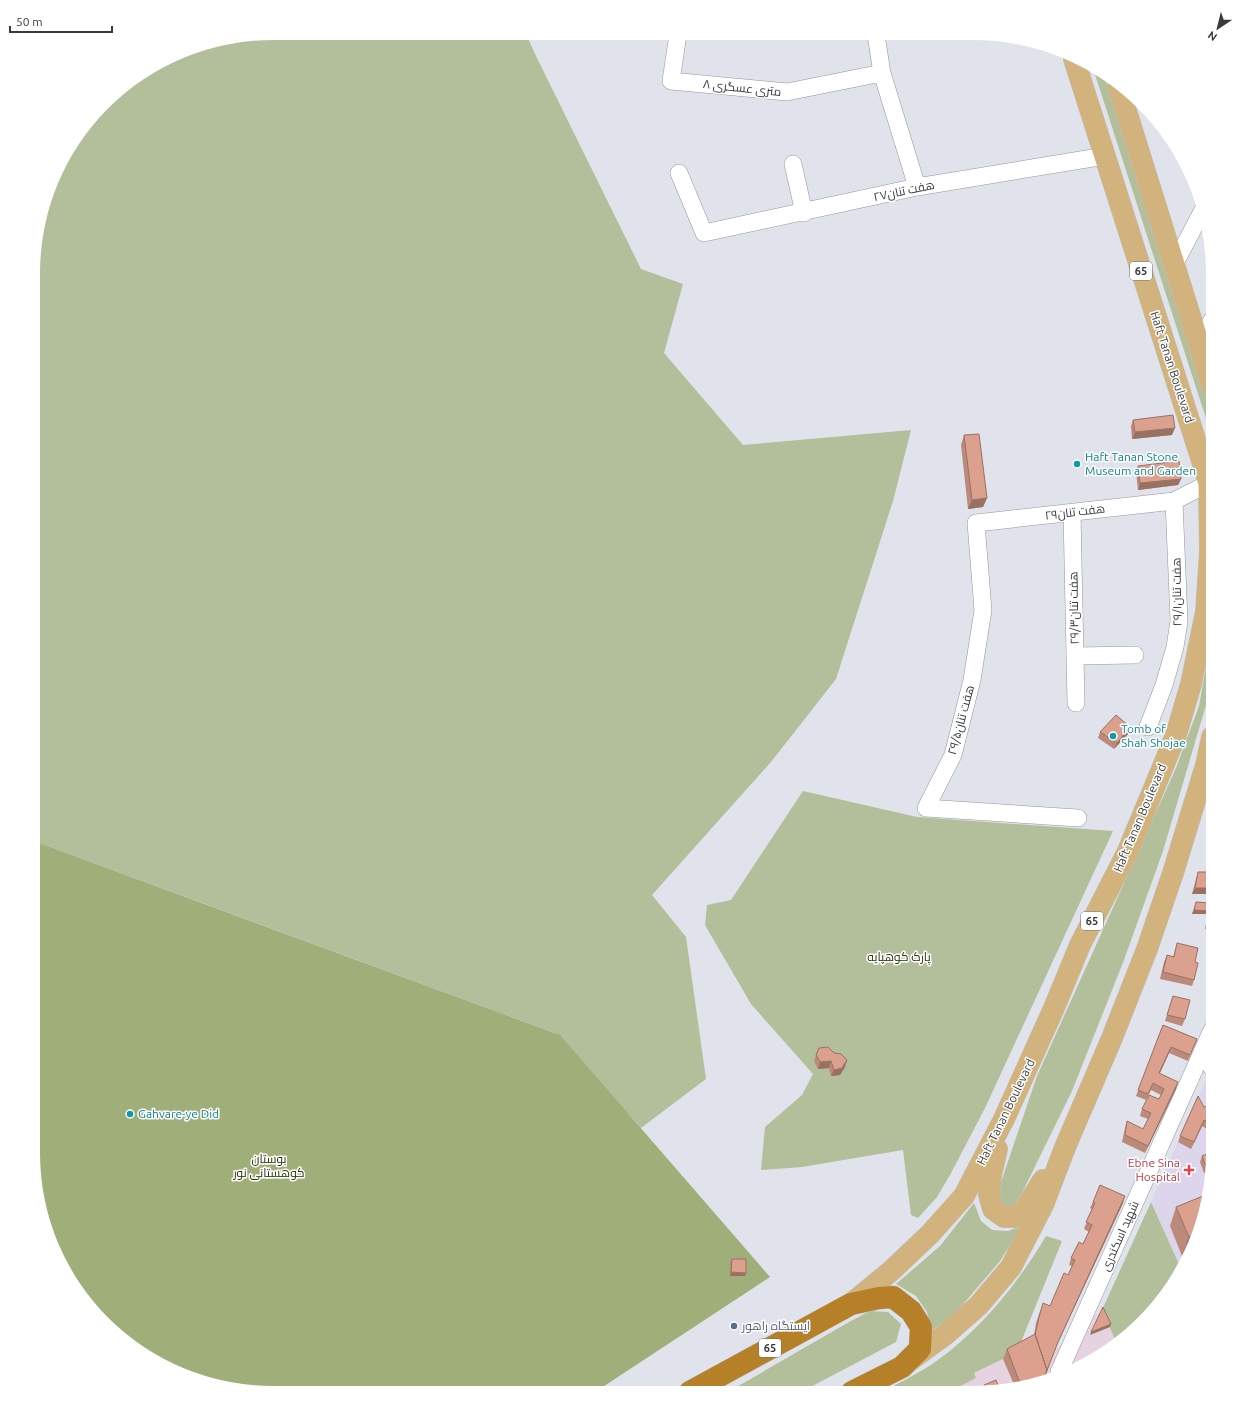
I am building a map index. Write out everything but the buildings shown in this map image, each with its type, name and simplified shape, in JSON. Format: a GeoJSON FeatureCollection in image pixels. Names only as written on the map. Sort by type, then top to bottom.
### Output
{"type":"FeatureCollection","features":[{"type":"Feature","properties":{"kind":"highway","name":"65"},"geometry":{"type":"LineString","coordinates":[[701,1386],[850,1304],[879,1298],[893,1298],[911,1311],[921,1327],[920,1349],[902,1366],[864,1386]]}},
{"type":"Feature","properties":{"kind":"main road","name":"Haft Tanan Boulevard"},"geometry":{"type":"LineString","coordinates":[[1076,64],[1206,474]]}},
{"type":"Feature","properties":{"kind":"main road"},"geometry":{"type":"LineString","coordinates":[[1121,93],[1200,346],[1206,361]]}},
{"type":"Feature","properties":{"kind":"main road","name":"Haft Tanan Boulevard"},"geometry":{"type":"LineString","coordinates":[[850,1304],[892,1271],[930,1234],[964,1196],[1004,1119],[1054,1008],[1080,945],[1128,850],[1176,735],[1191,684],[1206,612]]}},
{"type":"Feature","properties":{"kind":"main road","name":"65"},"geometry":{"type":"LineString","coordinates":[[902,1366],[946,1334],[979,1305],[1012,1267],[1044,1205],[1066,1145],[1112,1038],[1147,949],[1173,873],[1206,765]]}},
{"type":"Feature","properties":{"kind":"main road"},"geometry":{"type":"LineString","coordinates":[[1004,1119],[989,1195],[993,1209],[1004,1217],[1015,1217],[1024,1209],[1066,1145]]}},
{"type":"Feature","properties":{"kind":"street","name":"۸ متری عسگری"},"geometry":{"type":"LineString","coordinates":[[677,40],[671,80],[787,92],[882,73]]}},
{"type":"Feature","properties":{"kind":"street"},"geometry":{"type":"LineString","coordinates":[[877,40],[882,73],[917,187]]}},
{"type":"Feature","properties":{"kind":"street","name":"هفت تنان۲۷"},"geometry":{"type":"LineString","coordinates":[[679,173],[704,233],[804,213],[917,187],[1105,156]]}},
{"type":"Feature","properties":{"kind":"street"},"geometry":{"type":"LineString","coordinates":[[793,164],[804,213]]}},
{"type":"Feature","properties":{"kind":"street"},"geometry":{"type":"LineString","coordinates":[[1175,263],[1199,217]]}},
{"type":"Feature","properties":{"kind":"street"},"geometry":{"type":"LineString","coordinates":[[1200,346],[1206,333]]}},
{"type":"Feature","properties":{"kind":"street"},"geometry":{"type":"LineString","coordinates":[[1174,501],[1206,485]]}},
{"type":"Feature","properties":{"kind":"street","name":"هفت تنان۲۹"},"geometry":{"type":"LineString","coordinates":[[976,523],[1174,501]]}},
{"type":"Feature","properties":{"kind":"street","name":"۲۹/۱هفت تنان"},"geometry":{"type":"LineString","coordinates":[[1148,727],[1164,685],[1175,647],[1179,622],[1174,501]]}},
{"type":"Feature","properties":{"kind":"street","name":"۲۹/۳هفت تنان"},"geometry":{"type":"LineString","coordinates":[[1072,513],[1076,703]]}},
{"type":"Feature","properties":{"kind":"street","name":"۲۹/۵هفت تنان"},"geometry":{"type":"LineString","coordinates":[[976,523],[983,610],[972,680],[953,755],[926,808],[1078,818]]}},
{"type":"Feature","properties":{"kind":"street"},"geometry":{"type":"LineString","coordinates":[[1075,656],[1135,655]]}},
{"type":"Feature","properties":{"kind":"street","name":"شهید اسکندری"},"geometry":{"type":"LineString","coordinates":[[1061,1369],[1206,1044]]}},
{"type":"Feature","properties":{"kind":"street"},"geometry":{"type":"LineString","coordinates":[[1204,1049],[1206,1054]]}},
{"type":"Feature","properties":{"kind":"shaded area","name":"Ebne Sina Hospital"},"geometry":{"type":"Polygon","coordinates":[[[1206,1080],[1206,1168],[1202,1198],[1194,1228],[1178,1263],[1151,1202],[1206,1080]]]}},
{"type":"Feature","properties":{"kind":"shaded area"},"geometry":{"type":"Polygon","coordinates":[[[1102,1310],[1115,1338],[1076,1362],[1048,1374],[1018,1382],[988,1386],[961,1386],[976,1378],[974,1373],[1032,1344],[1056,1349],[1102,1310]]]}},
{"type":"Feature","properties":{"kind":"green space"},"geometry":{"type":"Polygon","coordinates":[[[258,40],[529,40],[641,269],[683,284],[664,353],[743,445],[911,430],[893,501],[836,679],[771,762],[652,895],[686,937],[706,1079],[641,1128],[555,1033],[40,843],[40,258],[44,228],[52,198],[64,170],[79,144],[98,119],[119,98],[144,79],[170,64],[198,52],[228,44],[258,40]]]}},
{"type":"Feature","properties":{"kind":"green space"},"geometry":{"type":"Polygon","coordinates":[[[1095,75],[1106,82],[1117,114],[1206,396],[1206,418],[1095,75]]]}},
{"type":"Feature","properties":{"kind":"green space"},"geometry":{"type":"Polygon","coordinates":[[[1206,667],[1206,705],[1163,851],[1124,960],[1072,1091],[1022,1193],[1014,1206],[1003,1207],[996,1197],[1037,1076],[1176,768],[1199,706],[1206,667]]]}},
{"type":"Feature","properties":{"kind":"green space","name":"پارک کوهپایه"},"geometry":{"type":"Polygon","coordinates":[[[803,791],[917,817],[1113,831],[985,1108],[937,1197],[918,1218],[911,1215],[903,1150],[802,1167],[761,1170],[765,1127],[802,1095],[813,1074],[751,1004],[705,925],[707,905],[731,900],[803,791]]]}},
{"type":"Feature","properties":{"kind":"green space","name":"بوستان کوهستانی نور"},"geometry":{"type":"Polygon","coordinates":[[[40,843],[560,1035],[770,1277],[604,1386],[258,1386],[228,1382],[198,1374],[157,1355],[131,1338],[119,1328],[88,1295],[64,1256],[52,1228],[44,1198],[40,1168],[40,843]]]}},
{"type":"Feature","properties":{"kind":"green space"},"geometry":{"type":"Polygon","coordinates":[[[1151,1202],[1178,1263],[1167,1282],[1148,1307],[1115,1338],[1102,1310],[1151,1202]]]}},
{"type":"Feature","properties":{"kind":"green space"},"geometry":{"type":"Polygon","coordinates":[[[974,1203],[981,1221],[992,1230],[1008,1231],[1023,1225],[1000,1261],[953,1316],[931,1331],[927,1312],[916,1296],[896,1284],[940,1246],[974,1203]]]}},
{"type":"Feature","properties":{"kind":"green space"},"geometry":{"type":"Polygon","coordinates":[[[1046,1236],[1062,1241],[1017,1352],[974,1373],[976,1378],[961,1386],[894,1386],[938,1360],[985,1319],[1024,1271],[1046,1236]]]}},
{"type":"Feature","properties":{"kind":"green space"},"geometry":{"type":"Polygon","coordinates":[[[870,1311],[888,1312],[901,1324],[896,1342],[812,1386],[738,1386],[870,1311]]]}},
{"type":"Feature","properties":{"kind":"place","name":"Haft Tanan Stone Museum and Garden"},"geometry":{"type":"Point","coordinates":[1077,464]}},
{"type":"Feature","properties":{"kind":"place","name":"Tomb of Shah Shojae"},"geometry":{"type":"Point","coordinates":[1113,736]}},
{"type":"Feature","properties":{"kind":"place","name":"Gahvare-ye Did"},"geometry":{"type":"Point","coordinates":[130,1114]}},
{"type":"Feature","properties":{"kind":"place","name":"Ebne Sina Hospital"},"geometry":{"type":"Point","coordinates":[1189,1170]}},
{"type":"Feature","properties":{"kind":"place","name":"ایستگاه راهور"},"geometry":{"type":"Point","coordinates":[734,1326]}}]}
